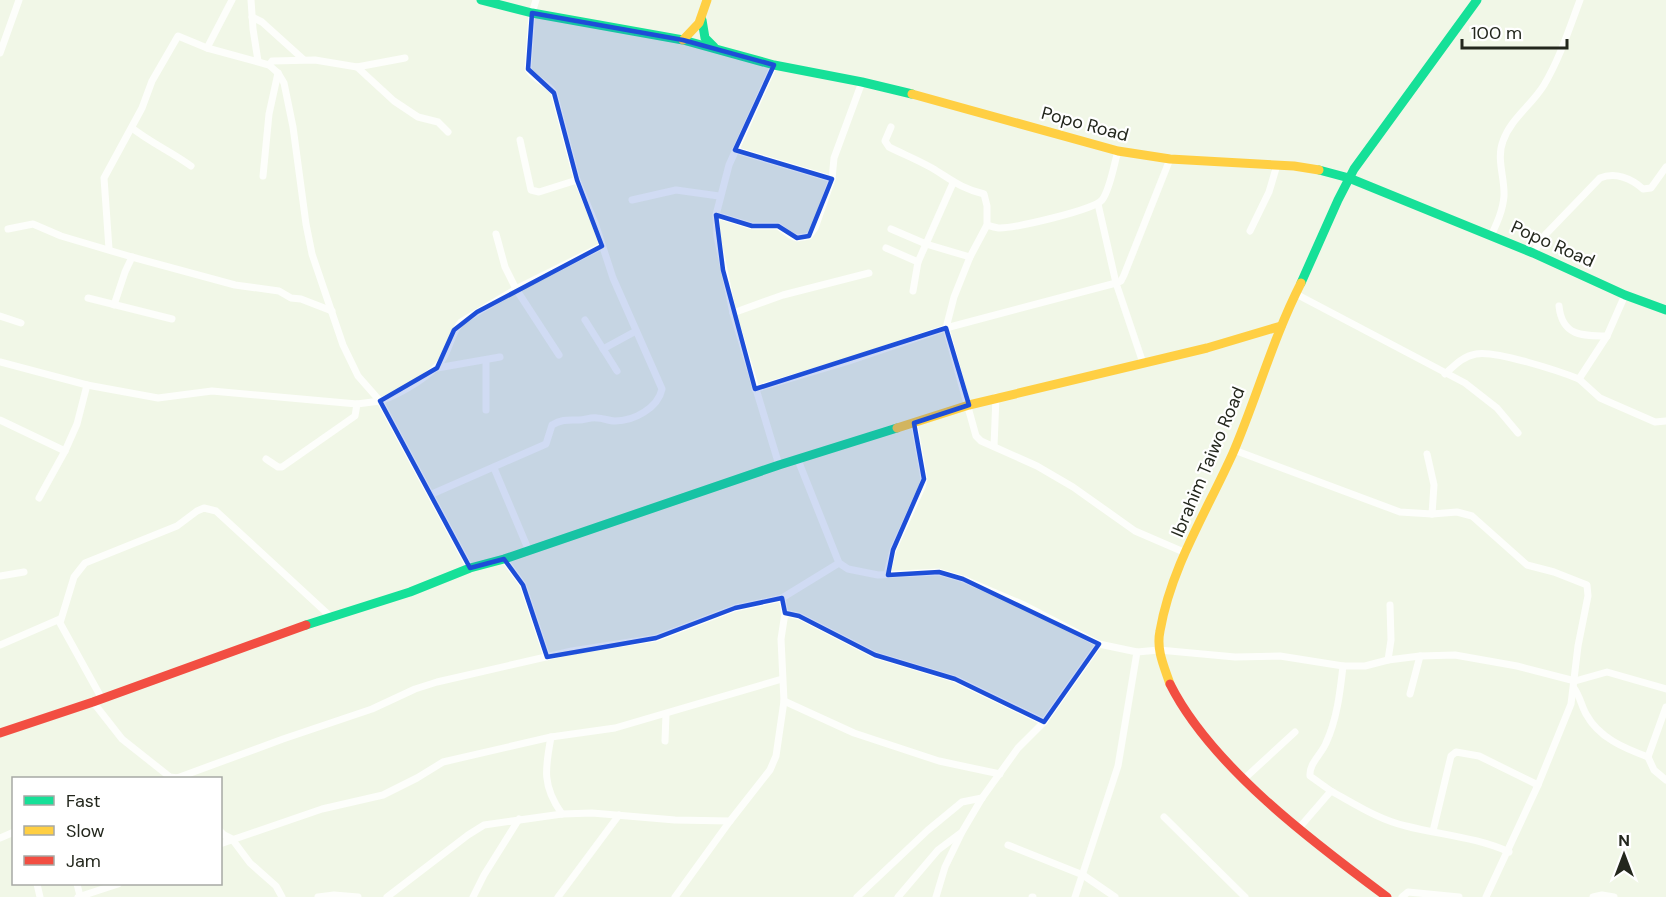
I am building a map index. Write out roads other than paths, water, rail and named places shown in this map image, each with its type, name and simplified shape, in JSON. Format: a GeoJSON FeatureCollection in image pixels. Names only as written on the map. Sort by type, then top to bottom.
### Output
{"type":"FeatureCollection","features":[{"type":"Feature","properties":{"kind":"main road"},"geometry":{"type":"LineString","coordinates":[[683,40],[691,35],[702,20],[708,0]]}},
{"type":"Feature","properties":{"kind":"main road","name":"Ibrahim Taiwo Road"},"geometry":{"type":"LineString","coordinates":[[1387,897],[1299,828],[1244,779],[1209,741],[1185,710],[1165,674],[1159,650],[1159,629],[1186,553],[1234,450],[1281,326],[1349,178],[1381,130],[1477,0]]}},
{"type":"Feature","properties":{"kind":"main road","name":"Popo Road"},"geometry":{"type":"LineString","coordinates":[[488,1],[532,13],[683,40],[774,65],[862,82],[957,105],[1118,151],[1170,159],[1321,170],[1349,178],[1666,310]]}},
{"type":"Feature","properties":{"kind":"main road"},"geometry":{"type":"LineString","coordinates":[[702,20],[705,38],[715,49]]}},
{"type":"Feature","properties":{"kind":"main road"},"geometry":{"type":"LineString","coordinates":[[0,733],[98,701],[330,616],[410,592],[470,568],[504,559],[779,465],[996,397],[1228,343],[1281,326]]}},
{"type":"Feature","properties":{"kind":"street"},"geometry":{"type":"LineString","coordinates":[[0,53],[19,0]]}},
{"type":"Feature","properties":{"kind":"street"},"geometry":{"type":"LineString","coordinates":[[207,48],[232,0]]}},
{"type":"Feature","properties":{"kind":"street"},"geometry":{"type":"LineString","coordinates":[[251,0],[258,61]]}},
{"type":"Feature","properties":{"kind":"street"},"geometry":{"type":"LineString","coordinates":[[432,494],[546,444],[552,425],[567,418],[579,420],[596,417],[615,421],[627,420],[656,403],[662,389],[614,278],[577,180],[554,93],[549,85],[531,75],[528,69],[532,13],[536,0]]}},
{"type":"Feature","properties":{"kind":"street"},"geometry":{"type":"LineString","coordinates":[[1491,236],[1501,212],[1504,195],[1500,149],[1503,139],[1522,110],[1542,88],[1563,49],[1580,0]]}},
{"type":"Feature","properties":{"kind":"street"},"geometry":{"type":"LineString","coordinates":[[252,17],[262,22],[303,59]]}},
{"type":"Feature","properties":{"kind":"street"},"geometry":{"type":"LineString","coordinates":[[109,249],[104,178],[132,128],[152,81],[176,38],[180,36],[207,48],[258,61],[278,73],[285,83],[312,254],[343,345],[358,376],[380,400],[470,568]]}},
{"type":"Feature","properties":{"kind":"street"},"geometry":{"type":"LineString","coordinates":[[269,66],[272,61],[303,59],[357,67],[405,58]]}},
{"type":"Feature","properties":{"kind":"street"},"geometry":{"type":"LineString","coordinates":[[774,65],[735,150],[719,196],[716,215],[717,236],[733,313],[754,389],[779,465]]}},
{"type":"Feature","properties":{"kind":"street"},"geometry":{"type":"LineString","coordinates":[[357,67],[394,101],[418,117],[438,122],[448,132]]}},
{"type":"Feature","properties":{"kind":"street"},"geometry":{"type":"LineString","coordinates":[[263,176],[269,114],[278,73]]}},
{"type":"Feature","properties":{"kind":"street"},"geometry":{"type":"LineString","coordinates":[[716,215],[752,225],[778,225],[797,238],[809,236],[815,228],[832,179],[834,158],[862,82]]}},
{"type":"Feature","properties":{"kind":"street"},"geometry":{"type":"LineString","coordinates":[[132,128],[162,149],[191,165]]}},
{"type":"Feature","properties":{"kind":"street"},"geometry":{"type":"LineString","coordinates":[[891,128],[885,141],[889,147],[936,170],[953,183],[984,194],[987,206],[987,225],[970,257],[954,297],[946,328],[976,436],[981,441],[1037,466],[1073,487],[1135,531],[1186,553]]}},
{"type":"Feature","properties":{"kind":"street"},"geometry":{"type":"LineString","coordinates":[[520,140],[531,190],[539,192],[577,180]]}},
{"type":"Feature","properties":{"kind":"street"},"geometry":{"type":"LineString","coordinates":[[735,150],[832,179]]}},
{"type":"Feature","properties":{"kind":"street"},"geometry":{"type":"LineString","coordinates":[[987,225],[999,228],[1019,226],[1084,210],[1098,204],[1104,198],[1118,151]]}},
{"type":"Feature","properties":{"kind":"street"},"geometry":{"type":"LineString","coordinates":[[754,389],[849,361],[946,328],[1116,283],[1124,275],[1170,159]]}},
{"type":"Feature","properties":{"kind":"street"},"geometry":{"type":"LineString","coordinates":[[1250,231],[1269,192],[1277,165]]}},
{"type":"Feature","properties":{"kind":"street"},"geometry":{"type":"LineString","coordinates":[[1533,253],[1545,235],[1600,178],[1610,174],[1630,180],[1643,189],[1651,188],[1666,167]]}},
{"type":"Feature","properties":{"kind":"street"},"geometry":{"type":"LineString","coordinates":[[913,291],[918,262],[953,183]]}},
{"type":"Feature","properties":{"kind":"street"},"geometry":{"type":"LineString","coordinates":[[632,200],[676,190],[719,196]]}},
{"type":"Feature","properties":{"kind":"street"},"geometry":{"type":"LineString","coordinates":[[1098,204],[1116,283],[1143,363]]}},
{"type":"Feature","properties":{"kind":"street"},"geometry":{"type":"LineString","coordinates":[[8,229],[33,224],[61,236],[132,257],[235,285],[279,291],[291,298],[301,299],[332,310]]}},
{"type":"Feature","properties":{"kind":"street"},"geometry":{"type":"LineString","coordinates":[[891,229],[926,244],[970,257]]}},
{"type":"Feature","properties":{"kind":"street"},"geometry":{"type":"LineString","coordinates":[[496,234],[505,267],[516,289],[559,355]]}},
{"type":"Feature","properties":{"kind":"street"},"geometry":{"type":"LineString","coordinates":[[437,368],[445,355],[454,330],[461,322],[516,289],[602,246]]}},
{"type":"Feature","properties":{"kind":"street"},"geometry":{"type":"LineString","coordinates":[[885,248],[918,262]]}},
{"type":"Feature","properties":{"kind":"street"},"geometry":{"type":"LineString","coordinates":[[114,305],[132,257]]}},
{"type":"Feature","properties":{"kind":"street"},"geometry":{"type":"LineString","coordinates":[[733,313],[783,295],[869,273]]}},
{"type":"Feature","properties":{"kind":"street"},"geometry":{"type":"LineString","coordinates":[[1296,294],[1465,383],[1497,408],[1518,433]]}},
{"type":"Feature","properties":{"kind":"street"},"geometry":{"type":"LineString","coordinates":[[1579,379],[1607,336],[1625,294]]}},
{"type":"Feature","properties":{"kind":"street"},"geometry":{"type":"LineString","coordinates":[[88,298],[172,319]]}},
{"type":"Feature","properties":{"kind":"street"},"geometry":{"type":"LineString","coordinates":[[1559,306],[1568,329],[1574,333],[1607,336]]}},
{"type":"Feature","properties":{"kind":"street"},"geometry":{"type":"LineString","coordinates":[[0,315],[21,323]]}},
{"type":"Feature","properties":{"kind":"street"},"geometry":{"type":"LineString","coordinates":[[585,320],[617,371]]}},
{"type":"Feature","properties":{"kind":"street"},"geometry":{"type":"LineString","coordinates":[[603,349],[636,331]]}},
{"type":"Feature","properties":{"kind":"street"},"geometry":{"type":"LineString","coordinates":[[1445,374],[1461,360],[1470,356],[1490,354],[1543,366],[1579,379],[1600,398],[1655,422],[1666,421]]}},
{"type":"Feature","properties":{"kind":"street"},"geometry":{"type":"LineString","coordinates":[[0,362],[87,385],[158,398],[212,391],[357,404],[394,396],[437,368],[500,357]]}},
{"type":"Feature","properties":{"kind":"street"},"geometry":{"type":"LineString","coordinates":[[486,360],[486,410]]}},
{"type":"Feature","properties":{"kind":"street"},"geometry":{"type":"LineString","coordinates":[[39,498],[77,424],[87,385]]}},
{"type":"Feature","properties":{"kind":"street"},"geometry":{"type":"LineString","coordinates":[[994,446],[996,397]]}},
{"type":"Feature","properties":{"kind":"street"},"geometry":{"type":"LineString","coordinates":[[266,459],[282,467],[354,416],[357,404]]}},
{"type":"Feature","properties":{"kind":"street"},"geometry":{"type":"LineString","coordinates":[[0,420],[65,451]]}},
{"type":"Feature","properties":{"kind":"street"},"geometry":{"type":"LineString","coordinates":[[887,574],[893,550],[924,479],[915,423]]}},
{"type":"Feature","properties":{"kind":"street"},"geometry":{"type":"LineString","coordinates":[[1234,450],[1400,512],[1432,514],[1457,512],[1472,516],[1527,565],[1554,572],[1587,585],[1588,596],[1578,646],[1571,704],[1509,852],[1486,897]]}},
{"type":"Feature","properties":{"kind":"street"},"geometry":{"type":"LineString","coordinates":[[1427,454],[1434,485],[1432,514]]}},
{"type":"Feature","properties":{"kind":"street"},"geometry":{"type":"LineString","coordinates":[[798,460],[839,563],[848,569],[863,573],[887,574],[939,572],[963,579],[1024,605],[1099,644],[1137,652],[1159,650],[1235,657],[1280,656],[1343,666],[1365,666],[1420,656],[1455,655],[1516,666],[1574,684],[1607,672],[1666,689]]}},
{"type":"Feature","properties":{"kind":"street"},"geometry":{"type":"LineString","coordinates":[[494,468],[529,550]]}},
{"type":"Feature","properties":{"kind":"street"},"geometry":{"type":"LineString","coordinates":[[172,777],[122,739],[98,701],[62,629],[60,619],[74,577],[85,562],[177,526],[204,508],[216,511],[330,616]]}},
{"type":"Feature","properties":{"kind":"street"},"geometry":{"type":"LineString","coordinates":[[504,559],[523,585],[547,657]]}},
{"type":"Feature","properties":{"kind":"street"},"geometry":{"type":"LineString","coordinates":[[176,777],[372,709],[415,689],[437,682],[572,651],[656,638],[735,608],[782,598],[839,563]]}},
{"type":"Feature","properties":{"kind":"street"},"geometry":{"type":"LineString","coordinates":[[0,576],[24,572]]}},
{"type":"Feature","properties":{"kind":"street"},"geometry":{"type":"LineString","coordinates":[[675,897],[770,770],[776,756],[784,701],[781,639],[785,614],[782,598]]}},
{"type":"Feature","properties":{"kind":"street"},"geometry":{"type":"LineString","coordinates":[[1388,660],[1391,640],[1390,605]]}},
{"type":"Feature","properties":{"kind":"street"},"geometry":{"type":"LineString","coordinates":[[785,614],[800,616],[875,655],[955,679],[1044,722]]}},
{"type":"Feature","properties":{"kind":"street"},"geometry":{"type":"LineString","coordinates":[[0,645],[60,619]]}},
{"type":"Feature","properties":{"kind":"street"},"geometry":{"type":"LineString","coordinates":[[936,897],[945,867],[982,798],[1018,748],[1044,722],[1099,644]]}},
{"type":"Feature","properties":{"kind":"street"},"geometry":{"type":"LineString","coordinates":[[1075,897],[1118,766],[1137,652]]}},
{"type":"Feature","properties":{"kind":"street"},"geometry":{"type":"LineString","coordinates":[[1410,694],[1420,656]]}},
{"type":"Feature","properties":{"kind":"street"},"geometry":{"type":"LineString","coordinates":[[1343,666],[1339,702],[1333,725],[1310,771],[1310,776],[1331,791],[1378,816],[1405,826],[1486,842],[1509,852]]}},
{"type":"Feature","properties":{"kind":"street"},"geometry":{"type":"LineString","coordinates":[[222,843],[322,809],[383,795],[443,762],[551,737],[615,728],[782,680]]}},
{"type":"Feature","properties":{"kind":"street"},"geometry":{"type":"LineString","coordinates":[[1574,684],[1589,719],[1598,730],[1616,743],[1648,757],[1654,770],[1666,780]]}},
{"type":"Feature","properties":{"kind":"street"},"geometry":{"type":"LineString","coordinates":[[784,701],[854,733],[939,761],[1000,774]]}},
{"type":"Feature","properties":{"kind":"street"},"geometry":{"type":"LineString","coordinates":[[1648,757],[1666,707]]}},
{"type":"Feature","properties":{"kind":"street"},"geometry":{"type":"LineString","coordinates":[[665,741],[666,714]]}},
{"type":"Feature","properties":{"kind":"street"},"geometry":{"type":"LineString","coordinates":[[1244,779],[1295,732]]}},
{"type":"Feature","properties":{"kind":"street"},"geometry":{"type":"LineString","coordinates":[[551,737],[545,769],[547,784],[562,814]]}},
{"type":"Feature","properties":{"kind":"street"},"geometry":{"type":"LineString","coordinates":[[1432,831],[1451,756],[1456,752],[1479,756],[1538,785]]}},
{"type":"Feature","properties":{"kind":"street"},"geometry":{"type":"LineString","coordinates":[[1299,828],[1331,791]]}},
{"type":"Feature","properties":{"kind":"street"},"geometry":{"type":"LineString","coordinates":[[856,897],[928,830],[962,802],[982,798]]}},
{"type":"Feature","properties":{"kind":"street"},"geometry":{"type":"LineString","coordinates":[[387,897],[484,825],[562,814],[592,813],[675,820],[730,821]]}},
{"type":"Feature","properties":{"kind":"street"},"geometry":{"type":"LineString","coordinates":[[558,897],[619,814]]}},
{"type":"Feature","properties":{"kind":"street"},"geometry":{"type":"LineString","coordinates":[[1164,817],[1245,897]]}},
{"type":"Feature","properties":{"kind":"street"},"geometry":{"type":"LineString","coordinates":[[473,897],[484,874],[519,819]]}},
{"type":"Feature","properties":{"kind":"street"},"geometry":{"type":"LineString","coordinates":[[898,897],[938,850],[962,832]]}},
{"type":"Feature","properties":{"kind":"street"},"geometry":{"type":"LineString","coordinates":[[222,833],[232,839],[250,863],[270,880],[282,897]]}},
{"type":"Feature","properties":{"kind":"street"},"geometry":{"type":"LineString","coordinates":[[1008,845],[1083,875],[1115,897]]}},
{"type":"Feature","properties":{"kind":"street"},"geometry":{"type":"LineString","coordinates":[[83,896],[115,885]]}},
{"type":"Feature","properties":{"kind":"street"},"geometry":{"type":"LineString","coordinates":[[1402,897],[1408,892],[1458,897]]}},
{"type":"Feature","properties":{"kind":"street"},"geometry":{"type":"LineString","coordinates":[[318,897],[334,894],[358,897]]}},
{"type":"Feature","properties":{"kind":"street"},"geometry":{"type":"LineString","coordinates":[[1593,897],[1602,895],[1614,897]]}}]}
